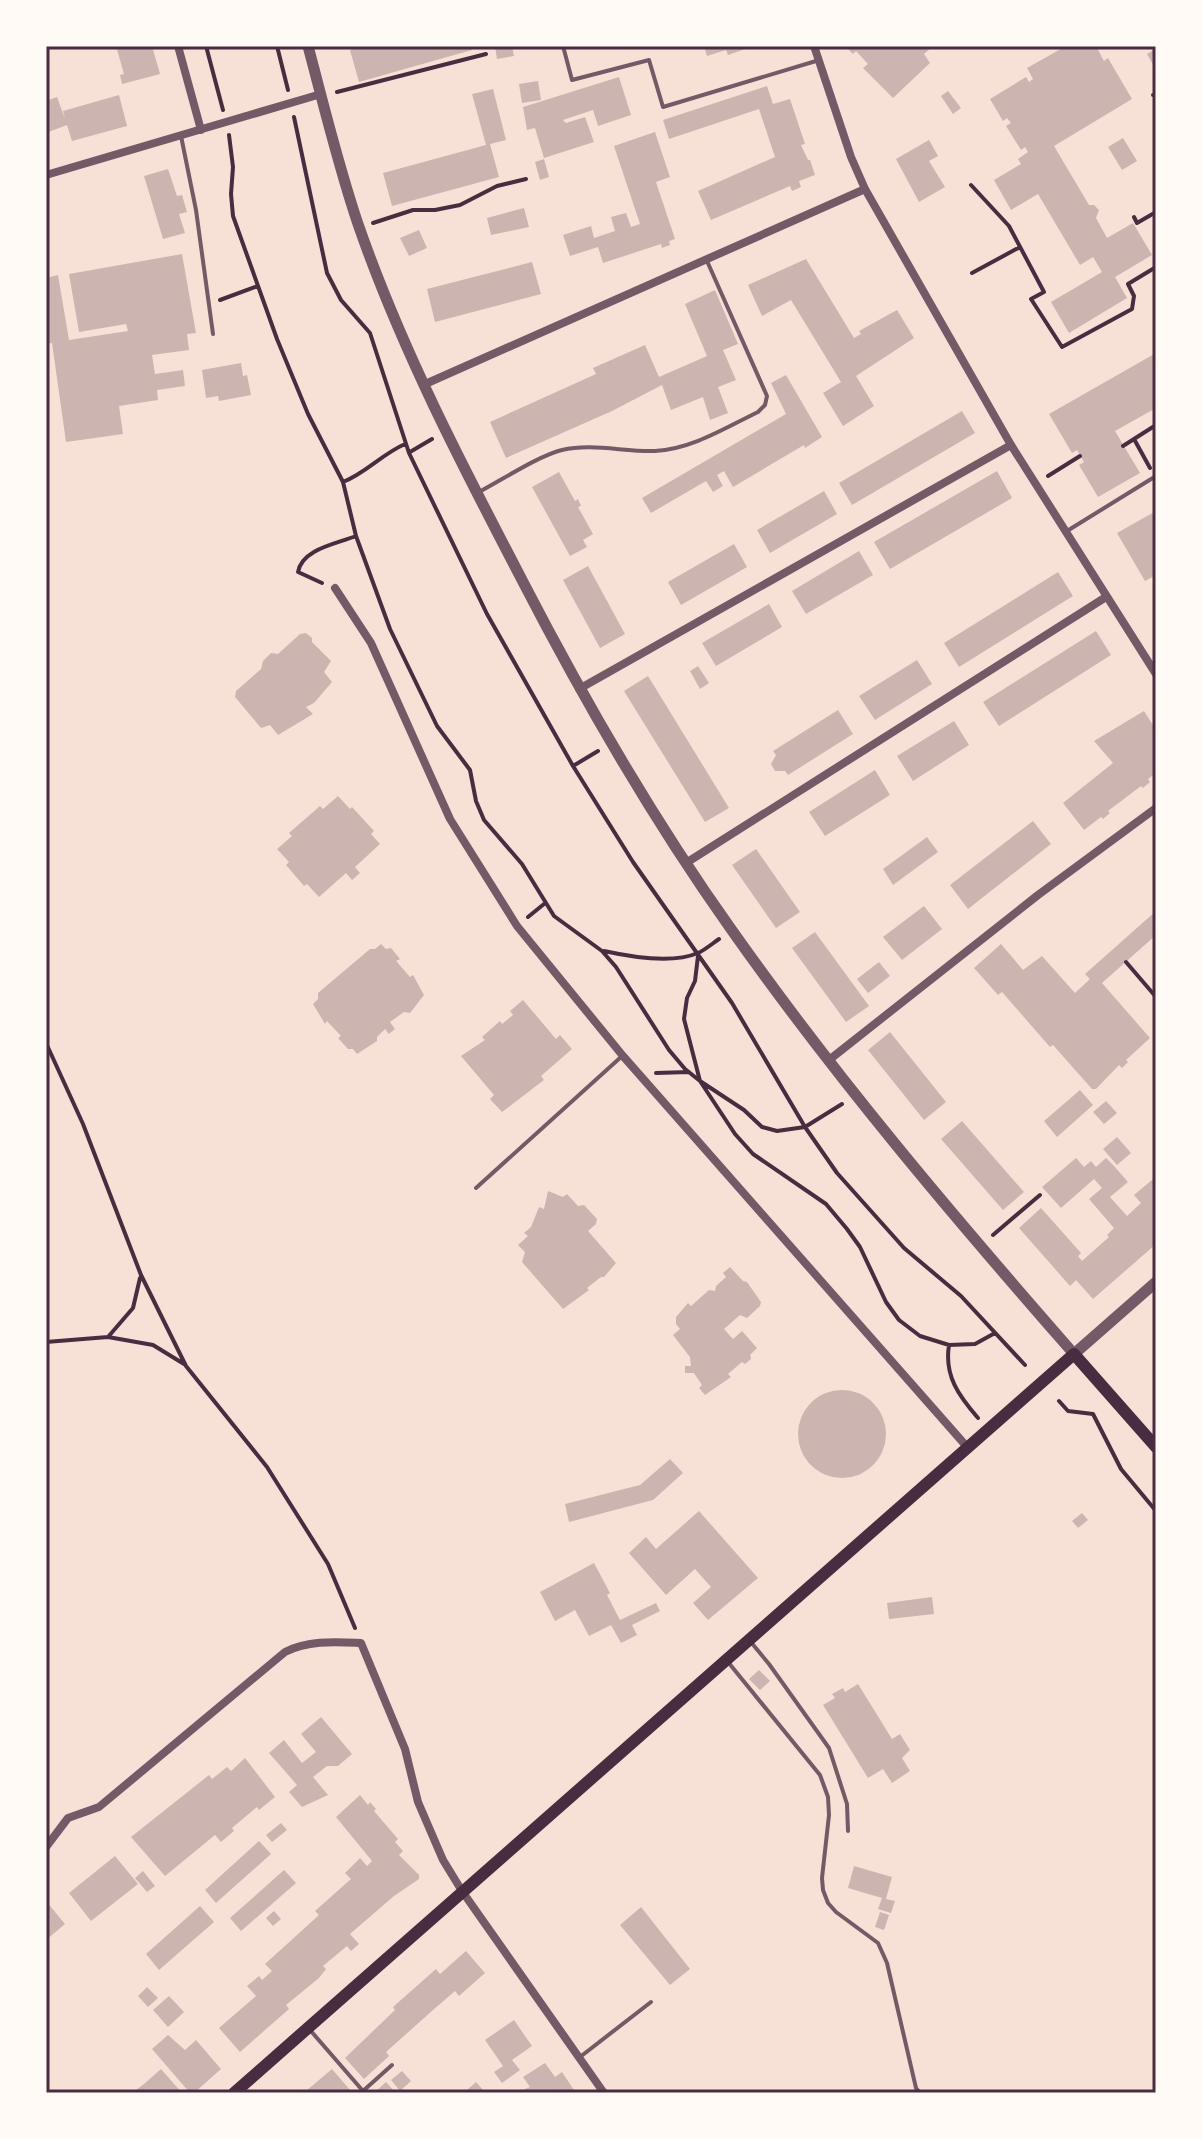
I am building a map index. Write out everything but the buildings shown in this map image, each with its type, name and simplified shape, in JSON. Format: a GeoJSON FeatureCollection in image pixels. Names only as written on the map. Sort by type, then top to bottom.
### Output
{"type":"FeatureCollection","features":[{"type":"Feature","properties":{"kind":"main road"},"geometry":{"type":"LineString","coordinates":[[234,2093],[1074,1354],[1156,1447]]}},
{"type":"Feature","properties":{"kind":"street"},"geometry":{"type":"LineString","coordinates":[[178,46],[201,130]]}},
{"type":"Feature","properties":{"kind":"street"},"geometry":{"type":"LineString","coordinates":[[308,46],[360,228],[423,385],[579,689],[731,930],[829,1060],[980,1245],[1074,1354],[1156,1282]]}},
{"type":"Feature","properties":{"kind":"street"},"geometry":{"type":"LineString","coordinates":[[814,46],[851,157],[865,189],[1011,445],[1156,674]]}},
{"type":"Feature","properties":{"kind":"street"},"geometry":{"type":"LineString","coordinates":[[46,175],[321,94]]}},
{"type":"Feature","properties":{"kind":"street"},"geometry":{"type":"LineString","coordinates":[[423,385],[865,189]]}},
{"type":"Feature","properties":{"kind":"street"},"geometry":{"type":"LineString","coordinates":[[579,689],[1011,445]]}},
{"type":"Feature","properties":{"kind":"street"},"geometry":{"type":"LineString","coordinates":[[335,588],[371,643],[450,819],[517,926],[623,1056],[968,1448]]}},
{"type":"Feature","properties":{"kind":"street"},"geometry":{"type":"LineString","coordinates":[[686,863],[1106,597]]}},
{"type":"Feature","properties":{"kind":"street"},"geometry":{"type":"LineString","coordinates":[[829,1060],[1038,895],[1156,808]]}},
{"type":"Feature","properties":{"kind":"street"},"geometry":{"type":"LineString","coordinates":[[46,1847],[68,1818],[99,1807],[285,1652],[296,1646],[317,1642],[361,1643],[405,1749],[418,1802],[443,1860],[604,2093]]}},
{"type":"Feature","properties":{"kind":"lane"},"geometry":{"type":"LineString","coordinates":[[563,46],[572,80],[649,60],[663,107],[819,60]]}},
{"type":"Feature","properties":{"kind":"lane"},"geometry":{"type":"LineString","coordinates":[[181,136],[196,210],[213,334]]}},
{"type":"Feature","properties":{"kind":"lane"},"geometry":{"type":"LineString","coordinates":[[477,493],[559,451],[606,448],[672,450],[758,412],[765,405],[767,396],[707,261]]}},
{"type":"Feature","properties":{"kind":"lane"},"geometry":{"type":"LineString","coordinates":[[1065,533],[1155,477]]}},
{"type":"Feature","properties":{"kind":"lane"},"geometry":{"type":"LineString","coordinates":[[476,1188],[623,1056]]}},
{"type":"Feature","properties":{"kind":"lane"},"geometry":{"type":"LineString","coordinates":[[748,1639],[829,1748],[847,1804],[848,1831]]}},
{"type":"Feature","properties":{"kind":"lane"},"geometry":{"type":"LineString","coordinates":[[725,1658],[820,1775],[828,1797],[829,1815],[823,1890],[836,1912],[878,1943],[887,1963],[916,2088],[920,2093]]}},
{"type":"Feature","properties":{"kind":"lane"},"geometry":{"type":"LineString","coordinates":[[580,2058],[651,2002]]}},
{"type":"Feature","properties":{"kind":"lane"},"geometry":{"type":"LineString","coordinates":[[308,2028],[363,2091],[392,2065]]}},
{"type":"Feature","properties":{"kind":"path"},"geometry":{"type":"LineString","coordinates":[[206,46],[224,116]]}},
{"type":"Feature","properties":{"kind":"path"},"geometry":{"type":"LineString","coordinates":[[277,46],[289,97]]}},
{"type":"Feature","properties":{"kind":"path"},"geometry":{"type":"LineString","coordinates":[[321,94],[486,54]]}},
{"type":"Feature","properties":{"kind":"path"},"geometry":{"type":"LineString","coordinates":[[292,111],[327,273],[341,300],[370,333],[409,453],[480,601],[573,766],[633,862],[732,1003],[805,1127],[837,1173],[904,1248],[961,1296],[1025,1365]]}},
{"type":"Feature","properties":{"kind":"path"},"geometry":{"type":"LineString","coordinates":[[228,129],[232,147],[233,216],[258,286],[308,414],[343,482],[371,584],[410,674],[437,726],[470,770],[476,801],[484,820],[522,864],[544,904],[565,927],[602,951],[626,980],[669,1050],[700,1081],[769,1130],[805,1127],[843,1103]]}},
{"type":"Feature","properties":{"kind":"path"},"geometry":{"type":"LineString","coordinates":[[360,228],[413,210],[460,205],[497,186],[526,179]]}},
{"type":"Feature","properties":{"kind":"path"},"geometry":{"type":"LineString","coordinates":[[971,185],[1009,226],[1044,292],[1031,299],[1062,347],[1132,309],[1134,296],[1128,284],[1156,267]]}},
{"type":"Feature","properties":{"kind":"path"},"geometry":{"type":"LineString","coordinates":[[1134,217],[1137,223],[1156,212]]}},
{"type":"Feature","properties":{"kind":"path"},"geometry":{"type":"LineString","coordinates":[[972,273],[1020,247]]}},
{"type":"Feature","properties":{"kind":"path"},"geometry":{"type":"LineString","coordinates":[[210,303],[258,286]]}},
{"type":"Feature","properties":{"kind":"path"},"geometry":{"type":"LineString","coordinates":[[1123,446],[1156,425]]}},
{"type":"Feature","properties":{"kind":"path"},"geometry":{"type":"LineString","coordinates":[[409,453],[432,439]]}},
{"type":"Feature","properties":{"kind":"path"},"geometry":{"type":"LineString","coordinates":[[1134,439],[1155,477]]}},
{"type":"Feature","properties":{"kind":"path"},"geometry":{"type":"LineString","coordinates":[[343,482],[354,478],[392,449],[405,443]]}},
{"type":"Feature","properties":{"kind":"path"},"geometry":{"type":"LineString","coordinates":[[1035,483],[1080,456]]}},
{"type":"Feature","properties":{"kind":"path"},"geometry":{"type":"LineString","coordinates":[[335,588],[298,572],[300,563],[307,555],[356,536]]}},
{"type":"Feature","properties":{"kind":"path"},"geometry":{"type":"LineString","coordinates":[[573,766],[600,750]]}},
{"type":"Feature","properties":{"kind":"path"},"geometry":{"type":"LineString","coordinates":[[517,926],[544,904]]}},
{"type":"Feature","properties":{"kind":"path"},"geometry":{"type":"LineString","coordinates":[[602,951],[646,958],[698,953],[719,939]]}},
{"type":"Feature","properties":{"kind":"path"},"geometry":{"type":"LineString","coordinates":[[698,953],[695,981],[687,998],[684,1019],[700,1081],[735,1134],[753,1154],[815,1195],[847,1229],[899,1320],[920,1336],[949,1345],[975,1344],[995,1333]]}},
{"type":"Feature","properties":{"kind":"path"},"geometry":{"type":"LineString","coordinates":[[1126,962],[1156,997]]}},
{"type":"Feature","properties":{"kind":"path"},"geometry":{"type":"LineString","coordinates":[[46,1043],[83,1124],[141,1275],[186,1366],[267,1467],[328,1564],[361,1643]]}},
{"type":"Feature","properties":{"kind":"path"},"geometry":{"type":"LineString","coordinates":[[645,1079],[653,1073],[689,1072]]}},
{"type":"Feature","properties":{"kind":"path"},"geometry":{"type":"LineString","coordinates":[[980,1245],[1040,1195]]}},
{"type":"Feature","properties":{"kind":"path"},"geometry":{"type":"LineString","coordinates":[[108,1337],[133,1308],[141,1275]]}},
{"type":"Feature","properties":{"kind":"path"},"geometry":{"type":"LineString","coordinates":[[46,1342],[108,1337],[153,1345],[186,1366]]}},
{"type":"Feature","properties":{"kind":"path"},"geometry":{"type":"LineString","coordinates":[[949,1345],[952,1384],[987,1430]]}},
{"type":"Feature","properties":{"kind":"path"},"geometry":{"type":"LineString","coordinates":[[1059,1401],[1068,1411],[1093,1414],[1121,1469],[1156,1511]]}}]}
